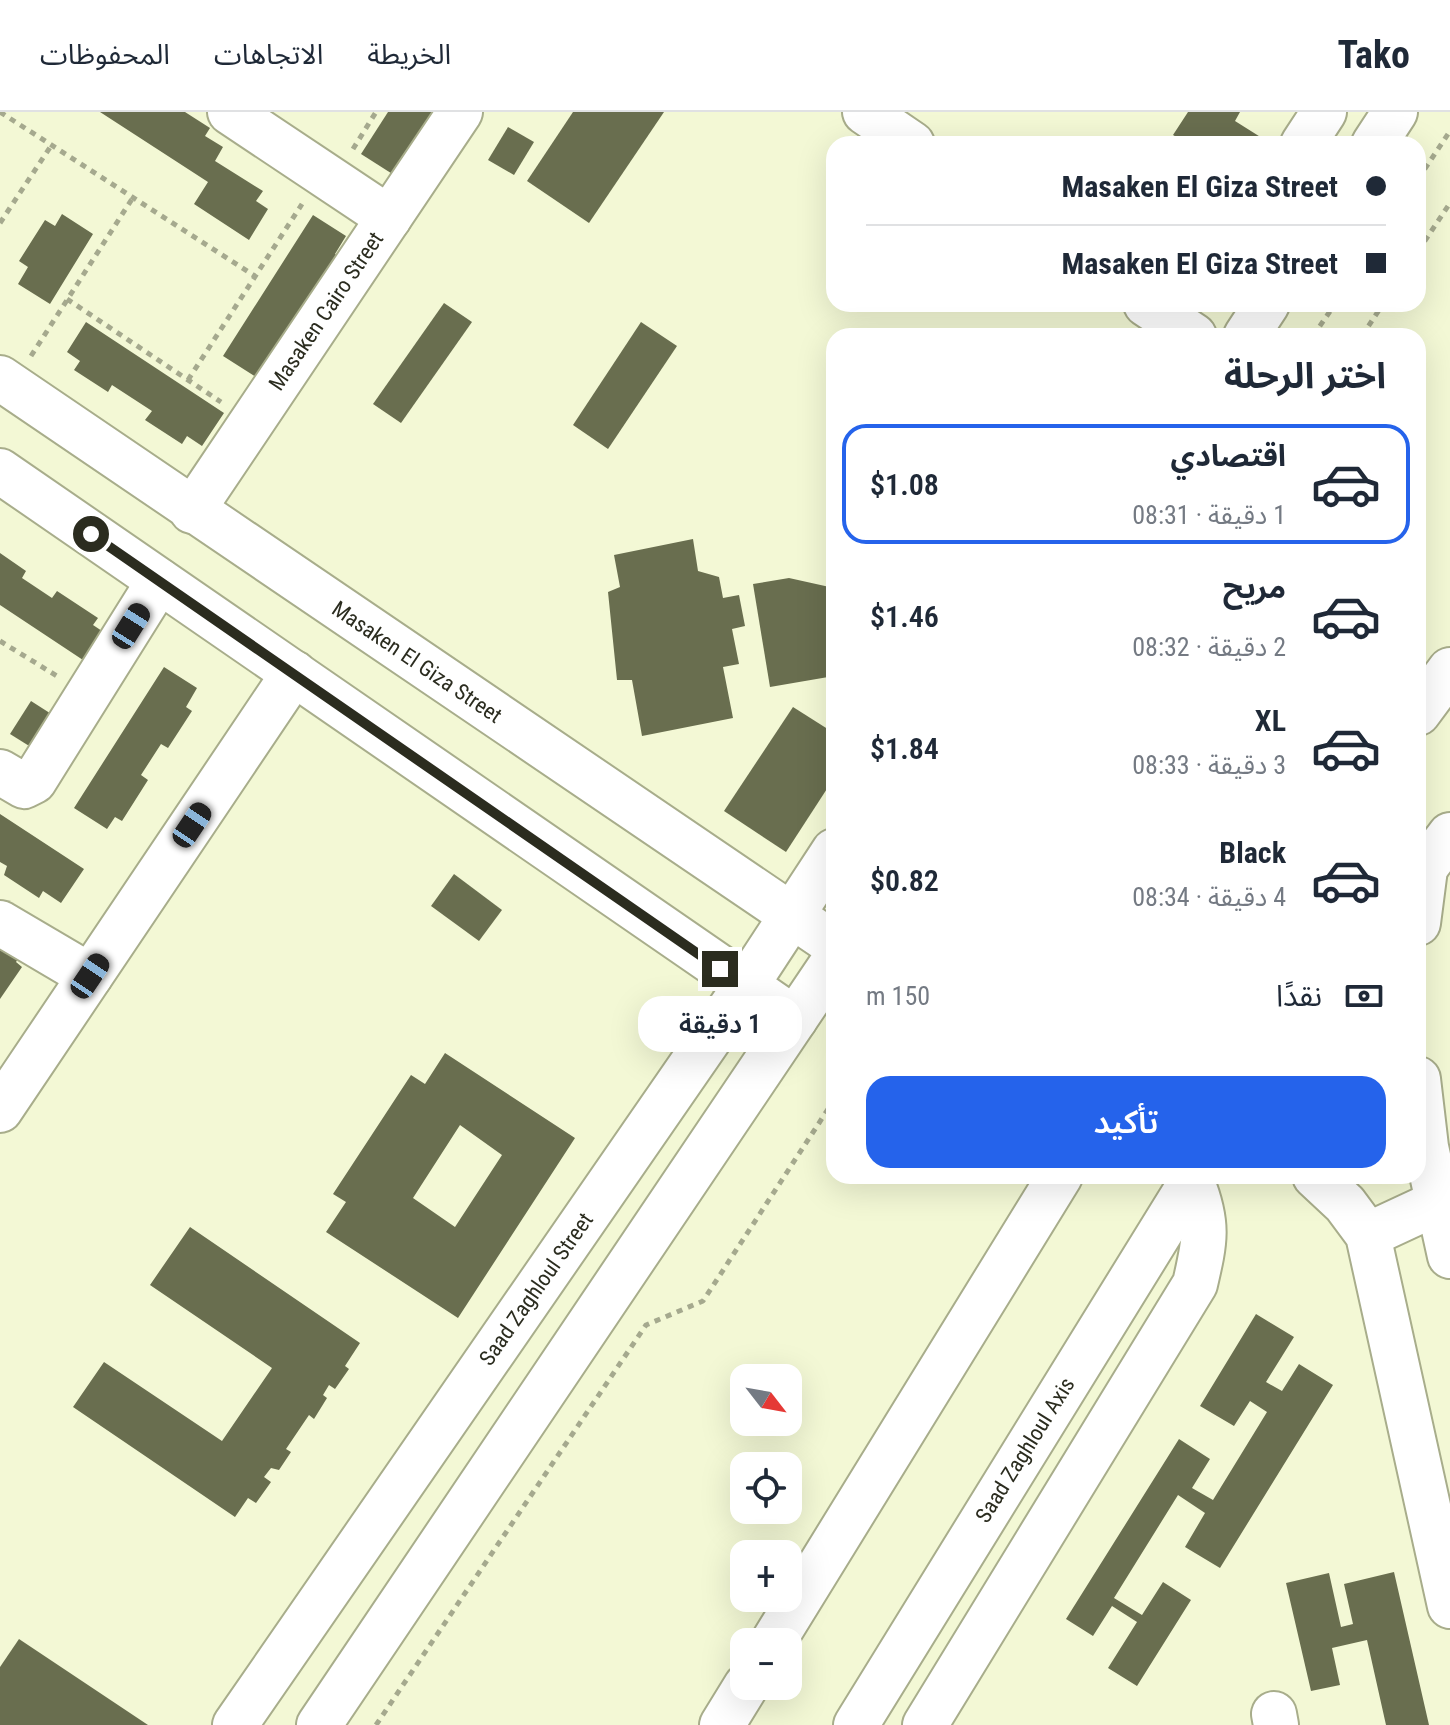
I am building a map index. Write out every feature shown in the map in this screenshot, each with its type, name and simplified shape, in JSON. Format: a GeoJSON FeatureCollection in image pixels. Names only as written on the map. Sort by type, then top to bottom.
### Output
{"type":"FeatureCollection","features":[{"type":"Feature","properties":{"kind":"street"},"geometry":{"type":"LineString","coordinates":[[230,112],[389,218]]}},
{"type":"Feature","properties":{"kind":"street","name":"Masaken Cairo Street"},"geometry":{"type":"LineString","coordinates":[[192,511],[460,112]]}},
{"type":"Feature","properties":{"kind":"street"},"geometry":{"type":"LineString","coordinates":[[865,112],[900,136]]}},
{"type":"Feature","properties":{"kind":"street"},"geometry":{"type":"LineString","coordinates":[[1308,136],[1324,112]]}},
{"type":"Feature","properties":{"kind":"street"},"geometry":{"type":"LineString","coordinates":[[1379,136],[1395,112]]}},
{"type":"Feature","properties":{"kind":"street"},"geometry":{"type":"LineString","coordinates":[[1161,312],[1188,326]]}},
{"type":"Feature","properties":{"kind":"street","name":"Masaken El Giza Street"},"geometry":{"type":"LineString","coordinates":[[6,382],[826,938]]}},
{"type":"Feature","properties":{"kind":"street"},"geometry":{"type":"LineString","coordinates":[[0,471],[795,1019]]}},
{"type":"Feature","properties":{"kind":"street"},"geometry":{"type":"LineString","coordinates":[[0,772],[15,782],[29,785],[159,581]]}},
{"type":"Feature","properties":{"kind":"street"},"geometry":{"type":"LineString","coordinates":[[1426,702],[1450,670]]}},
{"type":"Feature","properties":{"kind":"street"},"geometry":{"type":"LineString","coordinates":[[0,1110],[294,673]]}},
{"type":"Feature","properties":{"kind":"street"},"geometry":{"type":"LineString","coordinates":[[1426,884],[1431,860]]}},
{"type":"Feature","properties":{"kind":"street","name":"Saad Zaghloul Street"},"geometry":{"type":"LineString","coordinates":[[235,1725],[745,987],[826,863]]}},
{"type":"Feature","properties":{"kind":"street"},"geometry":{"type":"LineString","coordinates":[[0,923],[90,976]]}},
{"type":"Feature","properties":{"kind":"street"},"geometry":{"type":"LineString","coordinates":[[319,1725],[826,973]]}},
{"type":"Feature","properties":{"kind":"street"},"geometry":{"type":"LineString","coordinates":[[1426,1147],[1450,1256]]}},
{"type":"Feature","properties":{"kind":"street"},"geometry":{"type":"LineString","coordinates":[[782,1628],[1055,1184]]}},
{"type":"Feature","properties":{"kind":"street","name":"Saad Zaghloul Axis"},"geometry":{"type":"LineString","coordinates":[[856,1725],[1191,1184]]}},
{"type":"Feature","properties":{"kind":"street"},"geometry":{"type":"LineString","coordinates":[[925,1725],[1195,1284],[1205,1241],[1202,1207],[1195,1184]]}},
{"type":"Feature","properties":{"kind":"street"},"geometry":{"type":"LineString","coordinates":[[1324,1184],[1345,1204],[1368,1235],[1450,1606]]}},
{"type":"Feature","properties":{"kind":"street"},"geometry":{"type":"LineString","coordinates":[[1368,1235],[1439,1202]]}},
{"type":"Feature","properties":{"kind":"street"},"geometry":{"type":"LineString","coordinates":[[722,1725],[737,1700]]}},
{"type":"Feature","properties":{"kind":"path"},"geometry":{"type":"LineString","coordinates":[[0,112],[255,276]]}},
{"type":"Feature","properties":{"kind":"path"},"geometry":{"type":"LineString","coordinates":[[1426,167],[1450,131]]}},
{"type":"Feature","properties":{"kind":"path"},"geometry":{"type":"LineString","coordinates":[[0,223],[51,146]]}},
{"type":"Feature","properties":{"kind":"path"},"geometry":{"type":"LineString","coordinates":[[188,380],[322,173]]}},
{"type":"Feature","properties":{"kind":"path"},"geometry":{"type":"LineString","coordinates":[[6,382],[67,299],[132,199]]}},
{"type":"Feature","properties":{"kind":"path"},"geometry":{"type":"LineString","coordinates":[[1426,239],[1450,203]]}},
{"type":"Feature","properties":{"kind":"path"},"geometry":{"type":"LineString","coordinates":[[67,299],[252,421]]}},
{"type":"Feature","properties":{"kind":"path"},"geometry":{"type":"LineString","coordinates":[[0,641],[88,695]]}},
{"type":"Feature","properties":{"kind":"path"},"geometry":{"type":"LineString","coordinates":[[376,1725],[646,1325],[703,1301],[826,1112]]}},
{"type":"Feature","properties":{"kind":"building"},"geometry":{"type":"Polygon","coordinates":[[[100,112],[185,112],[210,128],[205,136],[223,147],[215,161],[263,191],[256,201],[268,209],[249,240],[194,204],[208,182],[100,112]]]}},
{"type":"Feature","properties":{"kind":"building"},"geometry":{"type":"Polygon","coordinates":[[[388,112],[435,112],[394,175],[361,154],[388,112]]]}},
{"type":"Feature","properties":{"kind":"building"},"geometry":{"type":"Polygon","coordinates":[[[573,112],[664,112],[589,223],[527,181],[573,112]]]}},
{"type":"Feature","properties":{"kind":"building"},"geometry":{"type":"Polygon","coordinates":[[[1188,112],[1240,112],[1235,121],[1259,136],[1175,136],[1188,112]]]}},
{"type":"Feature","properties":{"kind":"building"},"geometry":{"type":"Polygon","coordinates":[[[508,127],[534,142],[514,175],[488,160],[508,127]]]}},
{"type":"Feature","properties":{"kind":"building"},"geometry":{"type":"Polygon","coordinates":[[[62,214],[93,234],[50,304],[18,284],[28,267],[19,261],[45,220],[55,226],[62,214]]]}},
{"type":"Feature","properties":{"kind":"building"},"geometry":{"type":"Polygon","coordinates":[[[313,215],[346,236],[335,254],[341,258],[317,296],[311,292],[291,323],[297,328],[271,369],[264,365],[256,377],[223,356],[313,215]]]}},
{"type":"Feature","properties":{"kind":"building"},"geometry":{"type":"Polygon","coordinates":[[[444,303],[472,322],[401,423],[373,404],[444,303]]]}},
{"type":"Feature","properties":{"kind":"building"},"geometry":{"type":"Polygon","coordinates":[[[86,322],[224,413],[202,446],[187,436],[182,444],[145,420],[152,411],[112,385],[108,392],[74,370],[80,361],[67,352],[86,322]]]}},
{"type":"Feature","properties":{"kind":"building"},"geometry":{"type":"Polygon","coordinates":[[[641,322],[677,346],[608,449],[573,425],[641,322]]]}},
{"type":"Feature","properties":{"kind":"building"},"geometry":{"type":"Polygon","coordinates":[[[693,539],[698,571],[719,577],[723,598],[739,595],[745,626],[732,629],[739,664],[723,667],[733,718],[642,736],[632,680],[617,680],[608,592],[620,587],[614,555],[693,539]]]}},
{"type":"Feature","properties":{"kind":"building"},"geometry":{"type":"Polygon","coordinates":[[[0,553],[26,571],[22,578],[52,598],[57,591],[98,618],[93,625],[105,633],[86,662],[0,605],[0,553]]]}},
{"type":"Feature","properties":{"kind":"building"},"geometry":{"type":"Polygon","coordinates":[[[789,578],[826,586],[826,677],[770,687],[753,584],[789,578]]]}},
{"type":"Feature","properties":{"kind":"building"},"geometry":{"type":"Polygon","coordinates":[[[164,667],[197,688],[186,707],[192,711],[168,748],[161,744],[141,775],[148,780],[122,821],[115,817],[107,829],[74,808],[164,667]]]}},
{"type":"Feature","properties":{"kind":"building"},"geometry":{"type":"Polygon","coordinates":[[[31,701],[56,717],[34,749],[10,734],[31,701]]]}},
{"type":"Feature","properties":{"kind":"building"},"geometry":{"type":"Polygon","coordinates":[[[793,707],[826,728],[826,790],[786,852],[724,811],[793,707]]]}},
{"type":"Feature","properties":{"kind":"building"},"geometry":{"type":"Polygon","coordinates":[[[0,814],[84,869],[61,903],[43,891],[39,898],[4,875],[7,866],[0,862],[0,814]]]}},
{"type":"Feature","properties":{"kind":"building"},"geometry":{"type":"Polygon","coordinates":[[[454,874],[502,910],[479,941],[431,906],[454,874]]]}},
{"type":"Feature","properties":{"kind":"building"},"geometry":{"type":"Polygon","coordinates":[[[0,931],[25,948],[16,962],[22,967],[0,999],[0,931]]]}},
{"type":"Feature","properties":{"kind":"building"},"geometry":{"type":"Polygon","coordinates":[[[445,1053],[575,1138],[458,1318],[326,1232],[346,1202],[333,1194],[411,1075],[425,1084],[445,1053]],[[460,1125],[413,1198],[455,1227],[502,1155],[460,1125]]]}},
{"type":"Feature","properties":{"kind":"building"},"geometry":{"type":"Polygon","coordinates":[[[190,1227],[360,1343],[345,1366],[349,1369],[335,1389],[329,1385],[323,1395],[327,1398],[314,1419],[309,1415],[286,1449],[291,1452],[279,1470],[271,1468],[264,1477],[271,1482],[256,1503],[248,1498],[235,1517],[73,1407],[104,1362],[222,1441],[272,1368],[150,1285],[190,1227]]]}},
{"type":"Feature","properties":{"kind":"building"},"geometry":{"type":"Polygon","coordinates":[[[1256,1314],[1294,1337],[1266,1382],[1282,1391],[1299,1364],[1333,1385],[1220,1568],[1185,1547],[1205,1513],[1178,1495],[1114,1598],[1142,1615],[1163,1582],[1191,1600],[1137,1686],[1108,1668],[1137,1622],[1112,1606],[1093,1636],[1066,1619],[1179,1439],[1210,1459],[1192,1488],[1213,1500],[1267,1412],[1250,1401],[1234,1426],[1200,1406],[1256,1314]]]}},
{"type":"Feature","properties":{"kind":"building"},"geometry":{"type":"Polygon","coordinates":[[[1394,1572],[1429,1725],[1386,1725],[1367,1640],[1332,1648],[1340,1685],[1311,1691],[1286,1583],[1329,1573],[1341,1627],[1353,1624],[1344,1584],[1394,1572]]]}},
{"type":"Feature","properties":{"kind":"building"},"geometry":{"type":"Polygon","coordinates":[[[19,1639],[148,1725],[0,1725],[0,1667],[19,1639]]]}},
{"type":"Feature","properties":{"kind":"route"},"geometry":{"type":"LineString","coordinates":[[91,534],[720,969]]}}]}
